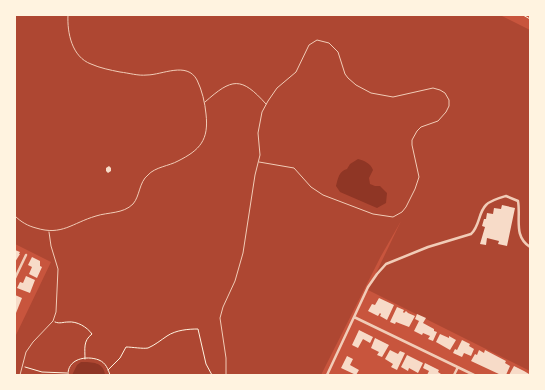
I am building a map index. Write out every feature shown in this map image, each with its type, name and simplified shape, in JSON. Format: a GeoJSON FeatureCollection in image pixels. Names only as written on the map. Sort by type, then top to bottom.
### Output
{"type":"FeatureCollection","features":[{"type":"Feature","properties":{"kind":"street"},"geometry":{"type":"LineString","coordinates":[[327,375],[368,287],[386,264],[428,247],[471,234],[475,231],[486,205],[495,199],[506,196],[518,201],[518,222],[521,240],[530,248]]}},
{"type":"Feature","properties":{"kind":"street"},"geometry":{"type":"LineString","coordinates":[[15,278],[26,255]]}},
{"type":"Feature","properties":{"kind":"street"},"geometry":{"type":"LineString","coordinates":[[354,317],[474,375]]}},
{"type":"Feature","properties":{"kind":"street"},"geometry":{"type":"LineString","coordinates":[[454,375],[458,367]]}},
{"type":"Feature","properties":{"kind":"lane"},"geometry":{"type":"LineString","coordinates":[[15,216],[32,227],[55,231],[96,215],[122,211],[133,204],[148,174],[154,170],[178,161],[194,152],[199,147],[206,133],[208,124],[204,102],[196,78],[192,73],[187,70],[140,75],[104,69],[89,64],[82,58],[72,43],[68,28],[68,15]]}},
{"type":"Feature","properties":{"kind":"lane"},"geometry":{"type":"LineString","coordinates":[[226,375],[226,358],[220,318],[223,307],[235,281],[241,258],[255,175],[259,162],[260,147],[258,133],[262,112],[277,88],[296,72],[308,45],[317,40],[329,42],[338,52],[345,74],[351,81],[361,88],[375,94],[393,97],[433,88],[440,90],[449,100],[449,106],[442,117],[434,123],[421,128],[414,134],[412,145],[419,177],[406,207],[402,212],[393,217],[373,214],[323,195],[312,187],[294,168],[259,162]]}},
{"type":"Feature","properties":{"kind":"lane"},"geometry":{"type":"LineString","coordinates":[[204,102],[230,84],[241,83],[248,86],[266,104]]}},
{"type":"Feature","properties":{"kind":"lane"},"geometry":{"type":"LineString","coordinates":[[20,375],[26,352],[33,342],[53,321],[56,312],[58,269],[51,246],[50,231]]}},
{"type":"Feature","properties":{"kind":"path"},"geometry":{"type":"LineString","coordinates":[[523,15],[530,18]]}},
{"type":"Feature","properties":{"kind":"path"},"geometry":{"type":"LineString","coordinates":[[53,321],[58,324],[72,322],[79,324],[90,331],[92,334],[87,339],[85,344],[85,359]]}},
{"type":"Feature","properties":{"kind":"path"},"geometry":{"type":"LineString","coordinates":[[108,370],[120,358],[126,347],[135,346],[148,348],[168,335],[176,332],[198,329],[206,364],[212,375]]}},
{"type":"Feature","properties":{"kind":"path"},"geometry":{"type":"LineString","coordinates":[[22,366],[42,372],[67,374],[70,364],[80,358],[99,360],[106,365],[110,375]]}},
{"type":"Feature","properties":{"kind":"shaded area"},"geometry":{"type":"Polygon","coordinates":[[[15,15],[500,15],[530,30],[530,371],[368,290],[401,221],[381,256],[321,375],[15,375],[15,337],[51,262],[15,244],[15,15]]]}},
{"type":"Feature","properties":{"kind":"shaded area"},"geometry":{"type":"Polygon","coordinates":[[[358,159],[367,163],[373,170],[369,178],[370,184],[380,186],[387,193],[386,203],[377,208],[340,192],[336,186],[341,173],[347,169],[350,164],[358,159]]]}},
{"type":"Feature","properties":{"kind":"shaded area"},"geometry":{"type":"Polygon","coordinates":[[[81,362],[100,365],[105,375],[72,375],[77,365],[81,362]]]}},
{"type":"Feature","properties":{"kind":"building"},"geometry":{"type":"Polygon","coordinates":[[[109,166],[111,171],[108,173],[106,168],[109,166]]]}},
{"type":"Feature","properties":{"kind":"building"},"geometry":{"type":"Polygon","coordinates":[[[502,205],[515,208],[507,246],[498,244],[499,241],[487,238],[486,245],[480,244],[485,227],[482,226],[484,219],[486,219],[487,213],[493,214],[494,208],[501,209],[502,205]]]}},
{"type":"Feature","properties":{"kind":"building"},"geometry":{"type":"Polygon","coordinates":[[[15,250],[20,252],[20,254],[15,262],[15,250]]]}},
{"type":"Feature","properties":{"kind":"building"},"geometry":{"type":"Polygon","coordinates":[[[32,257],[40,261],[40,266],[42,267],[37,278],[29,274],[32,267],[28,265],[32,257]]]}},
{"type":"Feature","properties":{"kind":"building"},"geometry":{"type":"Polygon","coordinates":[[[26,276],[35,280],[30,293],[17,288],[20,282],[23,283],[26,276]]]}},
{"type":"Feature","properties":{"kind":"building"},"geometry":{"type":"Polygon","coordinates":[[[15,295],[22,298],[16,313],[15,313],[15,295]]]}},
{"type":"Feature","properties":{"kind":"building"},"geometry":{"type":"Polygon","coordinates":[[[379,298],[394,305],[387,320],[380,316],[380,313],[378,316],[368,311],[372,304],[375,305],[379,298]]]}},
{"type":"Feature","properties":{"kind":"building"},"geometry":{"type":"Polygon","coordinates":[[[397,307],[404,310],[404,313],[406,311],[415,316],[409,327],[396,322],[395,324],[390,322],[397,307]]]}},
{"type":"Feature","properties":{"kind":"building"},"geometry":{"type":"Polygon","coordinates":[[[417,314],[426,318],[423,323],[437,332],[433,341],[428,339],[430,336],[423,333],[422,335],[414,331],[419,321],[415,319],[417,314]]]}},
{"type":"Feature","properties":{"kind":"building"},"geometry":{"type":"Polygon","coordinates":[[[359,330],[373,337],[370,343],[363,339],[358,348],[352,345],[359,330]]]}},
{"type":"Feature","properties":{"kind":"building"},"geometry":{"type":"Polygon","coordinates":[[[440,334],[449,338],[449,336],[456,340],[450,350],[436,342],[440,334]]]}},
{"type":"Feature","properties":{"kind":"building"},"geometry":{"type":"Polygon","coordinates":[[[375,338],[389,345],[382,357],[377,355],[379,352],[371,348],[375,338]]]}},
{"type":"Feature","properties":{"kind":"building"},"geometry":{"type":"Polygon","coordinates":[[[462,340],[470,344],[469,346],[474,349],[471,356],[464,353],[462,357],[453,353],[455,349],[457,350],[462,340]]]}},
{"type":"Feature","properties":{"kind":"building"},"geometry":{"type":"Polygon","coordinates":[[[390,350],[398,354],[400,351],[405,353],[397,370],[391,367],[393,364],[385,359],[390,350]]]}},
{"type":"Feature","properties":{"kind":"building"},"geometry":{"type":"Polygon","coordinates":[[[479,350],[484,353],[485,350],[506,361],[505,363],[510,366],[506,375],[501,375],[471,361],[475,354],[477,355],[479,350]]]}},
{"type":"Feature","properties":{"kind":"building"},"geometry":{"type":"Polygon","coordinates":[[[407,355],[423,363],[418,373],[409,368],[408,371],[401,367],[407,355]]]}},
{"type":"Feature","properties":{"kind":"building"},"geometry":{"type":"Polygon","coordinates":[[[347,356],[353,359],[350,365],[359,370],[356,375],[341,368],[347,356]]]}},
{"type":"Feature","properties":{"kind":"building"},"geometry":{"type":"Polygon","coordinates":[[[425,363],[439,370],[438,372],[441,375],[427,375],[429,371],[423,368],[425,363]]]}},
{"type":"Feature","properties":{"kind":"building"},"geometry":{"type":"Polygon","coordinates":[[[514,366],[529,374],[509,375],[514,366]]]}}]}
